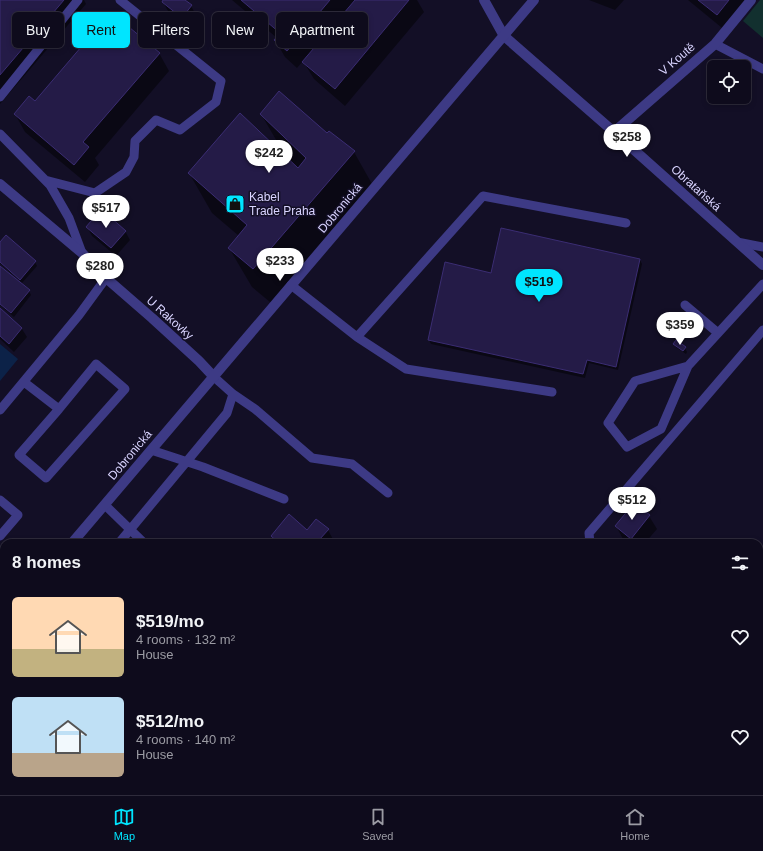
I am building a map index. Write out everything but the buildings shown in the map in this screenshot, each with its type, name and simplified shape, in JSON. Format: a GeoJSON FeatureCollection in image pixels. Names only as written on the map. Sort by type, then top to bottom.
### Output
{"type":"FeatureCollection","features":[{"type":"Feature","properties":{"kind":"street","name":"Obrataňská"},"geometry":{"type":"LineString","coordinates":[[484,0],[504,36],[763,265]]}},
{"type":"Feature","properties":{"kind":"street","name":"Dobronická"},"geometry":{"type":"LineString","coordinates":[[75,539],[534,0]]}},
{"type":"Feature","properties":{"kind":"street","name":"V Koutě"},"geometry":{"type":"LineString","coordinates":[[614,132],[714,44],[750,0]]}},
{"type":"Feature","properties":{"kind":"street","name":"U Rakovky"},"geometry":{"type":"LineString","coordinates":[[0,184],[82,253],[106,278],[152,318],[214,377]]}},
{"type":"Feature","properties":{"kind":"lane"},"geometry":{"type":"LineString","coordinates":[[0,97],[78,0]]}},
{"type":"Feature","properties":{"kind":"lane"},"geometry":{"type":"LineString","coordinates":[[45,180],[95,193],[126,172],[134,157],[134,141],[156,120],[180,130],[216,102],[221,82],[120,0]]}},
{"type":"Feature","properties":{"kind":"lane"},"geometry":{"type":"LineString","coordinates":[[714,44],[763,69]]}},
{"type":"Feature","properties":{"kind":"lane"},"geometry":{"type":"LineString","coordinates":[[0,134],[50,185],[69,218],[82,253]]}},
{"type":"Feature","properties":{"kind":"lane"},"geometry":{"type":"LineString","coordinates":[[357,337],[483,196],[626,223]]}},
{"type":"Feature","properties":{"kind":"lane"},"geometry":{"type":"LineString","coordinates":[[737,242],[763,247]]}},
{"type":"Feature","properties":{"kind":"lane"},"geometry":{"type":"LineString","coordinates":[[0,410],[79,315],[106,278]]}},
{"type":"Feature","properties":{"kind":"lane"},"geometry":{"type":"LineString","coordinates":[[688,366],[635,381],[608,423],[627,447],[661,429],[688,366],[763,284]]}},
{"type":"Feature","properties":{"kind":"lane"},"geometry":{"type":"LineString","coordinates":[[291,285],[357,337],[406,369],[552,392]]}},
{"type":"Feature","properties":{"kind":"lane"},"geometry":{"type":"LineString","coordinates":[[685,305],[718,333]]}},
{"type":"Feature","properties":{"kind":"lane"},"geometry":{"type":"LineString","coordinates":[[590,539],[589,533],[763,330]]}},
{"type":"Feature","properties":{"kind":"lane"},"geometry":{"type":"LineString","coordinates":[[96,364],[125,389],[46,478],[19,455],[59,409],[96,364]]}},
{"type":"Feature","properties":{"kind":"lane"},"geometry":{"type":"LineString","coordinates":[[214,377],[233,394],[255,409],[312,458],[352,464],[388,493]]}},
{"type":"Feature","properties":{"kind":"lane"},"geometry":{"type":"LineString","coordinates":[[24,382],[59,409]]}},
{"type":"Feature","properties":{"kind":"lane"},"geometry":{"type":"LineString","coordinates":[[122,539],[227,413],[233,394]]}},
{"type":"Feature","properties":{"kind":"lane"},"geometry":{"type":"LineString","coordinates":[[151,450],[204,468],[284,499]]}},
{"type":"Feature","properties":{"kind":"lane"},"geometry":{"type":"LineString","coordinates":[[0,500],[18,515],[0,536]]}},
{"type":"Feature","properties":{"kind":"lane"},"geometry":{"type":"LineString","coordinates":[[105,505],[140,539]]}},
{"type":"Feature","properties":{"kind":"green space"},"geometry":{"type":"Polygon","coordinates":[[[760,0],[763,0],[763,38],[743,21],[760,0]]]}},
{"type":"Feature","properties":{"kind":"water"},"geometry":{"type":"Polygon","coordinates":[[[0,344],[18,359],[0,381],[0,344]]]}},
{"type":"Feature","properties":{"kind":"place","name":"Kabel Trade Praha"},"geometry":{"type":"Point","coordinates":[235,204]}}]}
